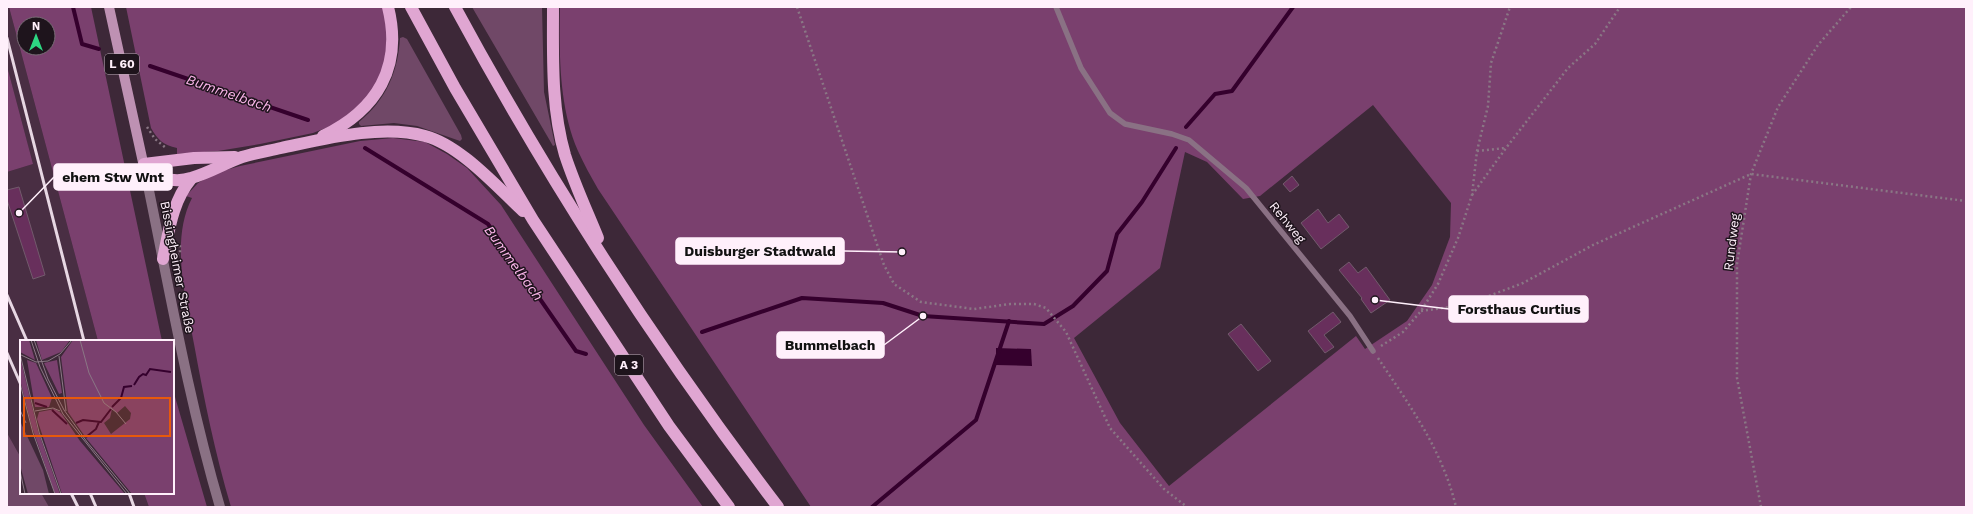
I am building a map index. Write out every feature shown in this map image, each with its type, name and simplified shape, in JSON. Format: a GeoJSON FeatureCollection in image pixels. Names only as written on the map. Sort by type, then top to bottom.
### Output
{"type":"FeatureCollection","features":[{"type":"Feature","properties":{"kind":"highway"},"geometry":{"type":"LineString","coordinates":[[313,141],[341,127],[362,111],[375,96],[385,78],[392,49],[392,20],[388,7]]}},
{"type":"Feature","properties":{"kind":"highway","name":"A 3"},"geometry":{"type":"LineString","coordinates":[[411,7],[533,220],[669,426],[729,507]]}},
{"type":"Feature","properties":{"kind":"highway"},"geometry":{"type":"LineString","coordinates":[[455,7],[489,70],[545,165],[609,265],[701,404],[778,507]]}},
{"type":"Feature","properties":{"kind":"highway"},"geometry":{"type":"LineString","coordinates":[[553,7],[553,90],[559,127],[566,156],[609,265]]}},
{"type":"Feature","properties":{"kind":"highway"},"geometry":{"type":"LineString","coordinates":[[145,170],[173,180],[191,178],[242,157],[313,141],[366,133],[396,132],[426,136],[449,147],[472,163],[533,220]]}},
{"type":"Feature","properties":{"kind":"highway"},"geometry":{"type":"LineString","coordinates":[[145,170],[194,158],[242,157]]}},
{"type":"Feature","properties":{"kind":"highway"},"geometry":{"type":"LineString","coordinates":[[163,259],[174,207],[184,187],[191,178]]}},
{"type":"Feature","properties":{"kind":"main road","name":"Bissingheimer Straße"},"geometry":{"type":"LineString","coordinates":[[109,7],[145,170],[186,374],[220,507]]}},
{"type":"Feature","properties":{"kind":"lane","name":"Rehweg"},"geometry":{"type":"LineString","coordinates":[[1056,7],[1081,68],[1110,113],[1125,124],[1172,134],[1189,140],[1246,188],[1350,316],[1374,351]]}},
{"type":"Feature","properties":{"kind":"path"},"geometry":{"type":"LineString","coordinates":[[797,7],[884,265],[894,284],[921,302],[974,309],[1010,304],[1034,304],[1046,308],[1066,332],[1110,428],[1164,489],[1187,507]]}},
{"type":"Feature","properties":{"kind":"path"},"geometry":{"type":"LineString","coordinates":[[1456,507],[1450,482],[1424,427],[1374,351],[1403,332],[1421,311],[1438,284],[1458,238],[1472,195],[1477,151],[1488,106],[1492,63],[1510,7]]}},
{"type":"Feature","properties":{"kind":"path"},"geometry":{"type":"LineString","coordinates":[[1472,195],[1506,148],[1568,68],[1595,44],[1620,7]]}},
{"type":"Feature","properties":{"kind":"path","name":"Rundweg"},"geometry":{"type":"LineString","coordinates":[[1761,507],[1737,378],[1737,264],[1751,174],[1778,107],[1818,45],[1851,7]]}},
{"type":"Feature","properties":{"kind":"path"},"geometry":{"type":"LineString","coordinates":[[1477,151],[1506,148]]}},
{"type":"Feature","properties":{"kind":"path"},"geometry":{"type":"LineString","coordinates":[[1421,311],[1465,305],[1523,283],[1593,245],[1751,174],[1966,201]]}},
{"type":"Feature","properties":{"kind":"shaded area"},"geometry":{"type":"Polygon","coordinates":[[[7,7],[9,7],[16,33],[16,56],[22,56],[98,340],[20,340],[20,494],[144,494],[149,507],[7,507],[7,172],[33,164],[7,66],[7,7]]]}},
{"type":"Feature","properties":{"kind":"shaded area"},"geometry":{"type":"Polygon","coordinates":[[[9,7],[91,7],[162,340],[98,340],[22,56],[56,56],[56,16],[16,16],[16,33],[9,7]]]}},
{"type":"Feature","properties":{"kind":"shaded area"},"geometry":{"type":"Polygon","coordinates":[[[126,7],[383,7],[386,20],[387,50],[381,76],[369,97],[336,124],[313,133],[260,144],[218,151],[177,154],[177,148],[161,141],[151,128],[126,7]]]}},
{"type":"Feature","properties":{"kind":"shaded area"},"geometry":{"type":"Polygon","coordinates":[[[472,7],[542,7],[544,92],[555,145],[553,146],[472,7]]]}},
{"type":"Feature","properties":{"kind":"shaded area"},"geometry":{"type":"Polygon","coordinates":[[[560,7],[1966,7],[1966,507],[811,507],[598,189],[585,166],[578,151],[567,117],[560,62],[560,7]],[[1373,105],[1260,196],[1243,199],[1207,162],[1185,152],[1160,268],[1074,338],[1120,423],[1169,486],[1356,336],[1365,349],[1407,321],[1432,285],[1450,237],[1451,203],[1373,105]]]}},
{"type":"Feature","properties":{"kind":"shaded area"},"geometry":{"type":"Polygon","coordinates":[[[403,37],[407,39],[461,135],[462,139],[460,141],[417,126],[394,123],[361,126],[359,124],[359,122],[377,104],[389,84],[397,62],[400,38],[403,37]]]}},
{"type":"Feature","properties":{"kind":"shaded area"},"geometry":{"type":"Polygon","coordinates":[[[7,66],[33,164],[7,172],[7,66]]]}},
{"type":"Feature","properties":{"kind":"shaded area"},"geometry":{"type":"Polygon","coordinates":[[[393,138],[425,142],[447,154],[467,168],[501,205],[644,425],[703,507],[231,507],[210,426],[184,290],[181,251],[182,232],[185,215],[192,198],[186,196],[198,183],[215,173],[240,166],[360,141],[393,138]]]}},
{"type":"Feature","properties":{"kind":"shaded area"},"geometry":{"type":"Polygon","coordinates":[[[996,348],[1031,349],[1032,366],[996,365],[996,348]]]}},
{"type":"Feature","properties":{"kind":"shaded area"},"geometry":{"type":"Polygon","coordinates":[[[174,393],[207,507],[149,507],[144,494],[174,494],[174,393]]]}},
{"type":"Feature","properties":{"kind":"shaded area"},"geometry":{"type":"Polygon","coordinates":[[[7,433],[20,456],[20,494],[42,494],[49,507],[7,507],[7,433]]]}},
{"type":"Feature","properties":{"kind":"building"},"geometry":{"type":"Polygon","coordinates":[[[1292,176],[1299,185],[1290,192],[1283,184],[1292,176]]]}},
{"type":"Feature","properties":{"kind":"building"},"geometry":{"type":"Polygon","coordinates":[[[19,187],[45,275],[33,279],[7,200],[7,190],[19,187]]]}},
{"type":"Feature","properties":{"kind":"building"},"geometry":{"type":"Polygon","coordinates":[[[1318,209],[1328,223],[1339,214],[1349,227],[1321,249],[1301,223],[1318,209]]]}},
{"type":"Feature","properties":{"kind":"building"},"geometry":{"type":"Polygon","coordinates":[[[1349,262],[1358,273],[1366,267],[1390,300],[1371,313],[1361,299],[1362,298],[1339,270],[1349,262]]]}},
{"type":"Feature","properties":{"kind":"building"},"geometry":{"type":"Polygon","coordinates":[[[1333,312],[1341,322],[1324,335],[1334,347],[1325,353],[1308,331],[1333,312]]]}},
{"type":"Feature","properties":{"kind":"building"},"geometry":{"type":"Polygon","coordinates":[[[1241,324],[1271,361],[1258,371],[1228,334],[1241,324]]]}},
{"type":"Feature","properties":{"kind":"waterway","name":"Bummelbach"},"geometry":{"type":"LineString","coordinates":[[73,7],[82,44],[99,49]]}},
{"type":"Feature","properties":{"kind":"waterway","name":"Bummelbach"},"geometry":{"type":"LineString","coordinates":[[1186,127],[1215,94],[1232,91],[1293,7]]}},
{"type":"Feature","properties":{"kind":"waterway","name":"Bummelbach"},"geometry":{"type":"LineString","coordinates":[[150,66],[308,120]]}},
{"type":"Feature","properties":{"kind":"waterway","name":"Bummelbach"},"geometry":{"type":"LineString","coordinates":[[365,148],[488,224],[576,351],[586,354]]}},
{"type":"Feature","properties":{"kind":"waterway","name":"Bummelbach"},"geometry":{"type":"LineString","coordinates":[[702,332],[802,298],[883,303],[923,316],[1044,324],[1073,306],[1107,271],[1117,234],[1142,202],[1176,148]]}},
{"type":"Feature","properties":{"kind":"waterway"},"geometry":{"type":"LineString","coordinates":[[872,507],[976,420],[1009,321]]}},
{"type":"Feature","properties":{"kind":"railway"},"geometry":{"type":"LineString","coordinates":[[7,38],[84,340]]}},
{"type":"Feature","properties":{"kind":"railway"},"geometry":{"type":"LineString","coordinates":[[7,295],[27,340]]}},
{"type":"Feature","properties":{"kind":"railway"},"geometry":{"type":"LineString","coordinates":[[7,353],[20,383]]}},
{"type":"Feature","properties":{"kind":"railway"},"geometry":{"type":"LineString","coordinates":[[72,494],[78,507]]}},
{"type":"Feature","properties":{"kind":"railway"},"geometry":{"type":"LineString","coordinates":[[90,494],[96,507]]}},
{"type":"Feature","properties":{"kind":"railway"},"geometry":{"type":"LineString","coordinates":[[129,494],[134,507]]}},
{"type":"Feature","properties":{"kind":"place","name":"ehem Stw Wnt"},"geometry":{"type":"Point","coordinates":[19,213]}},
{"type":"Feature","properties":{"kind":"place","name":"Duisburger Stadtwald"},"geometry":{"type":"Point","coordinates":[902,252]}},
{"type":"Feature","properties":{"kind":"place","name":"Forsthaus Curtius"},"geometry":{"type":"Point","coordinates":[1375,300]}},
{"type":"Feature","properties":{"kind":"place","name":"Bummelbach"},"geometry":{"type":"Point","coordinates":[923,316]}}]}
